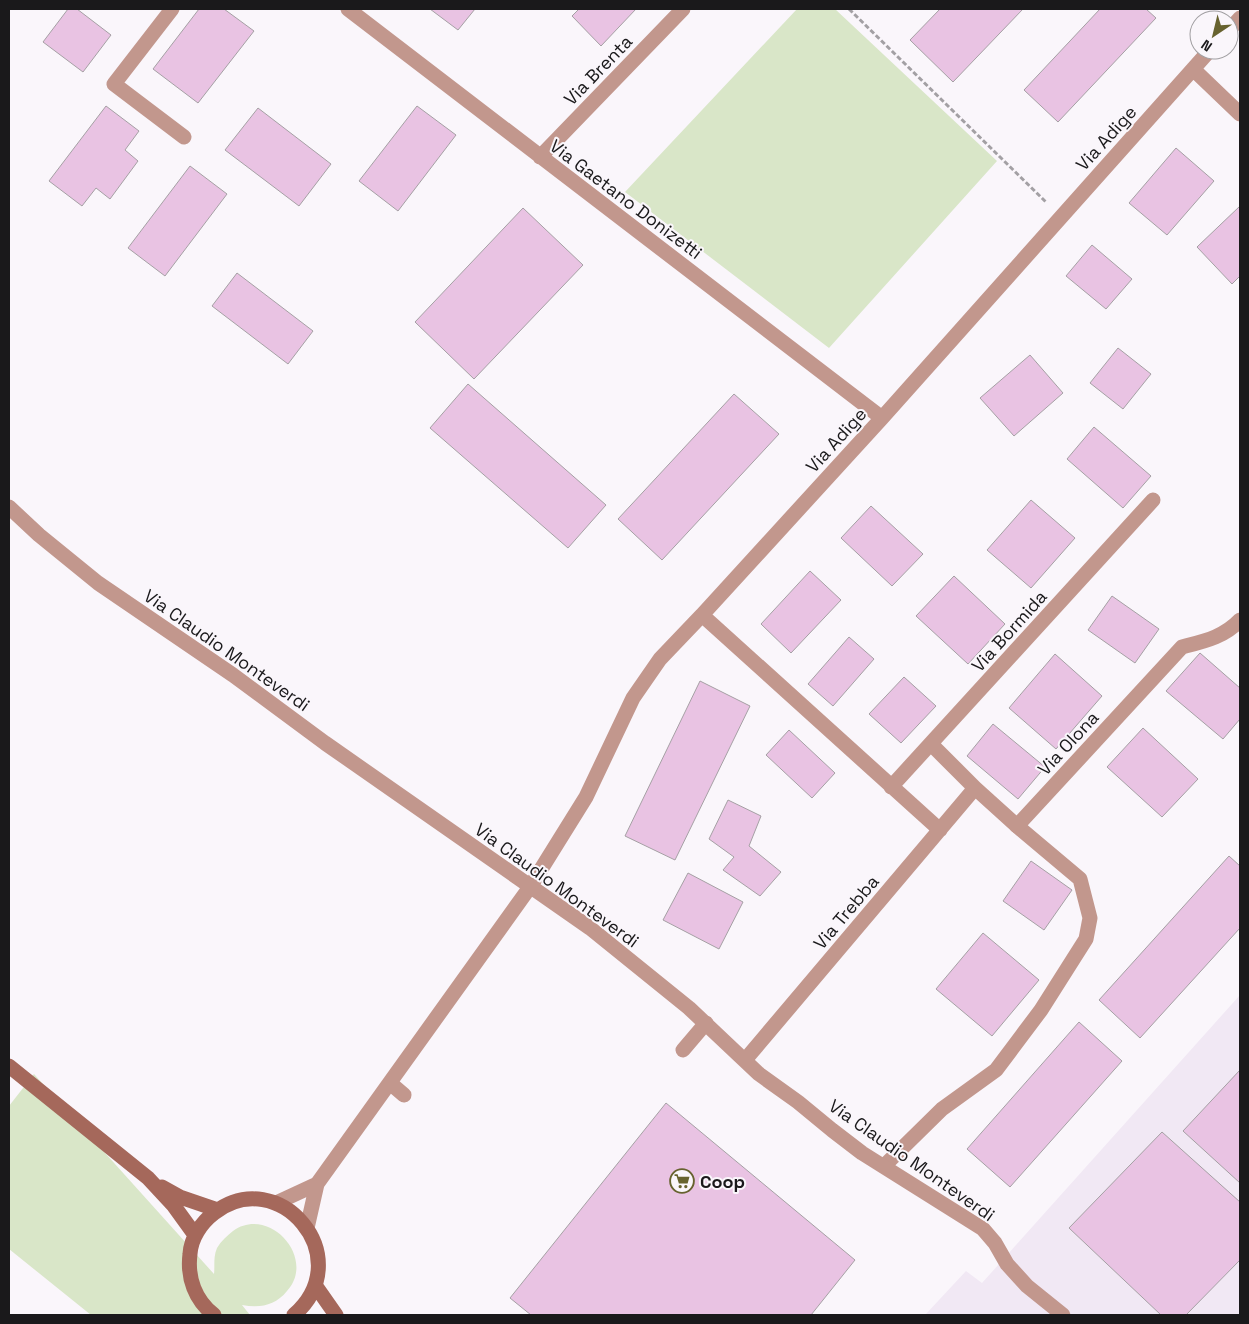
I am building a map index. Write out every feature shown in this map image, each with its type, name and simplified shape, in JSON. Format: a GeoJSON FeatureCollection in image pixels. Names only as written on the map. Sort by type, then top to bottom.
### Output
{"type":"FeatureCollection","features":[{"type":"Feature","properties":{"kind":"street"},"geometry":{"type":"LineString","coordinates":[[172,9],[114,84],[184,137]]}},
{"type":"Feature","properties":{"kind":"street","name":"Via Gaetano Donizetti"},"geometry":{"type":"LineString","coordinates":[[348,9],[882,418]]}},
{"type":"Feature","properties":{"kind":"street","name":"Via Brenta"},"geometry":{"type":"LineString","coordinates":[[540,157],[683,9]]}},
{"type":"Feature","properties":{"kind":"street","name":"Via Adige"},"geometry":{"type":"LineString","coordinates":[[317,1184],[530,887],[586,797],[633,698],[660,660],[882,418],[1201,60]]}},
{"type":"Feature","properties":{"kind":"street"},"geometry":{"type":"LineString","coordinates":[[1193,68],[1240,114]]}},
{"type":"Feature","properties":{"kind":"street","name":"Via Bormida"},"geometry":{"type":"LineString","coordinates":[[892,787],[1153,500]]}},
{"type":"Feature","properties":{"kind":"street","name":"Via Claudio Monteverdi"},"geometry":{"type":"LineString","coordinates":[[9,507],[39,535],[98,583],[233,675],[333,749],[590,928],[651,976],[759,1074],[798,1102],[832,1130],[982,1229],[995,1243],[1007,1264],[1028,1286],[1063,1315]]}},
{"type":"Feature","properties":{"kind":"street"},"geometry":{"type":"LineString","coordinates":[[702,615],[940,830]]}},
{"type":"Feature","properties":{"kind":"street","name":"Via Olona"},"geometry":{"type":"LineString","coordinates":[[1018,826],[1182,647],[1212,640],[1231,630],[1240,620]]}},
{"type":"Feature","properties":{"kind":"street"},"geometry":{"type":"LineString","coordinates":[[884,1166],[942,1110],[996,1070],[1041,1010],[1086,938],[1090,918],[1080,879],[975,788],[931,744]]}},
{"type":"Feature","properties":{"kind":"street","name":"Via Trebba"},"geometry":{"type":"LineString","coordinates":[[745,1060],[975,788]]}},
{"type":"Feature","properties":{"kind":"street"},"geometry":{"type":"LineString","coordinates":[[683,1050],[706,1024]]}},
{"type":"Feature","properties":{"kind":"street"},"geometry":{"type":"LineString","coordinates":[[9,1066],[148,1178],[174,1206],[195,1235]]}},
{"type":"Feature","properties":{"kind":"street"},"geometry":{"type":"LineString","coordinates":[[390,1083],[404,1095]]}},
{"type":"Feature","properties":{"kind":"street"},"geometry":{"type":"LineString","coordinates":[[148,1178],[180,1196],[218,1210]]}},
{"type":"Feature","properties":{"kind":"street"},"geometry":{"type":"LineString","coordinates":[[276,1203],[317,1184]]}},
{"type":"Feature","properties":{"kind":"street"},"geometry":{"type":"LineString","coordinates":[[307,1228],[317,1184]]}},
{"type":"Feature","properties":{"kind":"street"},"geometry":{"type":"LineString","coordinates":[[210,1314],[198,1298],[191,1283],[188,1267],[190,1250],[195,1235],[209,1217],[218,1210],[236,1201],[256,1199],[276,1203],[293,1213],[307,1228],[316,1246],[319,1266],[315,1285],[308,1301],[296,1315]]}},
{"type":"Feature","properties":{"kind":"street"},"geometry":{"type":"LineString","coordinates":[[315,1285],[336,1315]]}},
{"type":"Feature","properties":{"kind":"path"},"geometry":{"type":"LineString","coordinates":[[849,9],[1061,216]]}},
{"type":"Feature","properties":{"kind":"shaded area"},"geometry":{"type":"Polygon","coordinates":[[[1240,995],[1240,1315],[925,1315],[966,1271],[982,1283],[1240,995]]]}},
{"type":"Feature","properties":{"kind":"green space"},"geometry":{"type":"Polygon","coordinates":[[[797,9],[835,9],[997,161],[829,348],[625,192],[797,9]]]}},
{"type":"Feature","properties":{"kind":"green space"},"geometry":{"type":"Polygon","coordinates":[[[34,1074],[214,1274],[217,1248],[233,1231],[247,1225],[261,1225],[274,1230],[285,1239],[293,1251],[296,1264],[295,1278],[287,1291],[277,1300],[267,1305],[242,1305],[250,1315],[91,1315],[9,1249],[9,1106],[34,1074]]]}},
{"type":"Feature","properties":{"kind":"building"},"geometry":{"type":"Polygon","coordinates":[[[68,9],[77,9],[111,35],[83,72],[43,42],[68,9]]]}},
{"type":"Feature","properties":{"kind":"building"},"geometry":{"type":"Polygon","coordinates":[[[199,9],[224,9],[254,31],[198,103],[153,69],[199,9]]]}},
{"type":"Feature","properties":{"kind":"building"},"geometry":{"type":"Polygon","coordinates":[[[430,9],[475,9],[458,30],[430,9]]]}},
{"type":"Feature","properties":{"kind":"building"},"geometry":{"type":"Polygon","coordinates":[[[579,9],[636,9],[601,46],[572,16],[579,9]]]}},
{"type":"Feature","properties":{"kind":"building"},"geometry":{"type":"Polygon","coordinates":[[[940,9],[1023,9],[953,82],[910,40],[940,9]]]}},
{"type":"Feature","properties":{"kind":"building"},"geometry":{"type":"Polygon","coordinates":[[[1100,9],[1146,9],[1156,18],[1058,122],[1024,90],[1100,9]]]}},
{"type":"Feature","properties":{"kind":"building"},"geometry":{"type":"Polygon","coordinates":[[[106,106],[139,131],[125,150],[138,161],[110,199],[96,188],[82,206],[49,181],[106,106]]]}},
{"type":"Feature","properties":{"kind":"building"},"geometry":{"type":"Polygon","coordinates":[[[417,106],[456,135],[398,211],[359,181],[417,106]]]}},
{"type":"Feature","properties":{"kind":"building"},"geometry":{"type":"Polygon","coordinates":[[[258,108],[331,164],[299,206],[225,150],[258,108]]]}},
{"type":"Feature","properties":{"kind":"building"},"geometry":{"type":"Polygon","coordinates":[[[1176,148],[1214,181],[1167,235],[1129,203],[1176,148]]]}},
{"type":"Feature","properties":{"kind":"building"},"geometry":{"type":"Polygon","coordinates":[[[190,166],[227,194],[165,276],[128,248],[190,166]]]}},
{"type":"Feature","properties":{"kind":"building"},"geometry":{"type":"Polygon","coordinates":[[[1240,206],[1240,276],[1232,284],[1197,247],[1240,206]]]}},
{"type":"Feature","properties":{"kind":"building"},"geometry":{"type":"Polygon","coordinates":[[[523,208],[583,265],[474,379],[415,322],[523,208]]]}},
{"type":"Feature","properties":{"kind":"building"},"geometry":{"type":"Polygon","coordinates":[[[1092,245],[1132,279],[1106,309],[1066,276],[1092,245]]]}},
{"type":"Feature","properties":{"kind":"building"},"geometry":{"type":"Polygon","coordinates":[[[237,273],[313,331],[288,364],[212,306],[237,273]]]}},
{"type":"Feature","properties":{"kind":"building"},"geometry":{"type":"Polygon","coordinates":[[[1118,348],[1151,374],[1123,409],[1090,383],[1118,348]]]}},
{"type":"Feature","properties":{"kind":"building"},"geometry":{"type":"Polygon","coordinates":[[[1030,355],[1063,393],[1014,436],[980,398],[1030,355]]]}},
{"type":"Feature","properties":{"kind":"building"},"geometry":{"type":"Polygon","coordinates":[[[468,384],[606,505],[568,548],[430,428],[468,384]]]}},
{"type":"Feature","properties":{"kind":"building"},"geometry":{"type":"Polygon","coordinates":[[[734,394],[779,434],[662,560],[618,519],[734,394]]]}},
{"type":"Feature","properties":{"kind":"building"},"geometry":{"type":"Polygon","coordinates":[[[1094,427],[1151,476],[1123,508],[1067,459],[1094,427]]]}},
{"type":"Feature","properties":{"kind":"building"},"geometry":{"type":"Polygon","coordinates":[[[1031,500],[1075,538],[1031,588],[987,550],[1031,500]]]}},
{"type":"Feature","properties":{"kind":"building"},"geometry":{"type":"Polygon","coordinates":[[[871,506],[923,554],[892,586],[841,538],[871,506]]]}},
{"type":"Feature","properties":{"kind":"building"},"geometry":{"type":"Polygon","coordinates":[[[810,571],[841,600],[791,653],[761,624],[810,571]]]}},
{"type":"Feature","properties":{"kind":"building"},"geometry":{"type":"Polygon","coordinates":[[[954,576],[1005,624],[968,664],[916,616],[954,576]]]}},
{"type":"Feature","properties":{"kind":"building"},"geometry":{"type":"Polygon","coordinates":[[[1112,596],[1159,629],[1135,663],[1088,630],[1112,596]]]}},
{"type":"Feature","properties":{"kind":"building"},"geometry":{"type":"Polygon","coordinates":[[[849,637],[874,659],[833,706],[808,684],[849,637]]]}},
{"type":"Feature","properties":{"kind":"building"},"geometry":{"type":"Polygon","coordinates":[[[1200,653],[1240,688],[1240,719],[1223,739],[1166,691],[1200,653]]]}},
{"type":"Feature","properties":{"kind":"building"},"geometry":{"type":"Polygon","coordinates":[[[1055,654],[1102,696],[1056,749],[1009,708],[1055,654]]]}},
{"type":"Feature","properties":{"kind":"building"},"geometry":{"type":"Polygon","coordinates":[[[904,677],[936,706],[901,743],[869,714],[904,677]]]}},
{"type":"Feature","properties":{"kind":"building"},"geometry":{"type":"Polygon","coordinates":[[[700,681],[750,706],[675,860],[625,836],[700,681]]]}},
{"type":"Feature","properties":{"kind":"building"},"geometry":{"type":"Polygon","coordinates":[[[993,724],[1045,767],[1018,799],[967,756],[993,724]]]}},
{"type":"Feature","properties":{"kind":"building"},"geometry":{"type":"Polygon","coordinates":[[[1143,728],[1198,779],[1162,817],[1107,767],[1143,728]]]}},
{"type":"Feature","properties":{"kind":"building"},"geometry":{"type":"Polygon","coordinates":[[[789,730],[835,773],[812,798],[766,755],[789,730]]]}},
{"type":"Feature","properties":{"kind":"building"},"geometry":{"type":"Polygon","coordinates":[[[728,800],[761,816],[749,846],[781,872],[760,896],[723,870],[734,857],[709,839],[728,800]]]}},
{"type":"Feature","properties":{"kind":"building"},"geometry":{"type":"Polygon","coordinates":[[[1229,856],[1240,866],[1240,928],[1140,1038],[1099,1000],[1229,856]]]}},
{"type":"Feature","properties":{"kind":"building"},"geometry":{"type":"Polygon","coordinates":[[[1031,861],[1072,890],[1044,930],[1003,901],[1031,861]]]}},
{"type":"Feature","properties":{"kind":"building"},"geometry":{"type":"Polygon","coordinates":[[[688,873],[743,902],[719,949],[663,920],[688,873]]]}},
{"type":"Feature","properties":{"kind":"building"},"geometry":{"type":"Polygon","coordinates":[[[983,933],[1039,980],[992,1036],[936,989],[983,933]]]}},
{"type":"Feature","properties":{"kind":"building"},"geometry":{"type":"Polygon","coordinates":[[[1079,1022],[1122,1061],[1010,1187],[967,1149],[1079,1022]]]}},
{"type":"Feature","properties":{"kind":"building"},"geometry":{"type":"Polygon","coordinates":[[[1240,1070],[1240,1183],[1183,1131],[1240,1070]]]}},
{"type":"Feature","properties":{"kind":"building","name":"Coop"},"geometry":{"type":"Polygon","coordinates":[[[666,1103],[855,1260],[811,1315],[531,1315],[510,1298],[666,1103]]]}},
{"type":"Feature","properties":{"kind":"building"},"geometry":{"type":"Polygon","coordinates":[[[1162,1132],[1240,1202],[1240,1260],[1186,1315],[1161,1315],[1069,1228],[1162,1132]]]}},
{"type":"Feature","properties":{"kind":"place","name":"Coop"},"geometry":{"type":"Point","coordinates":[682,1181]}}]}
